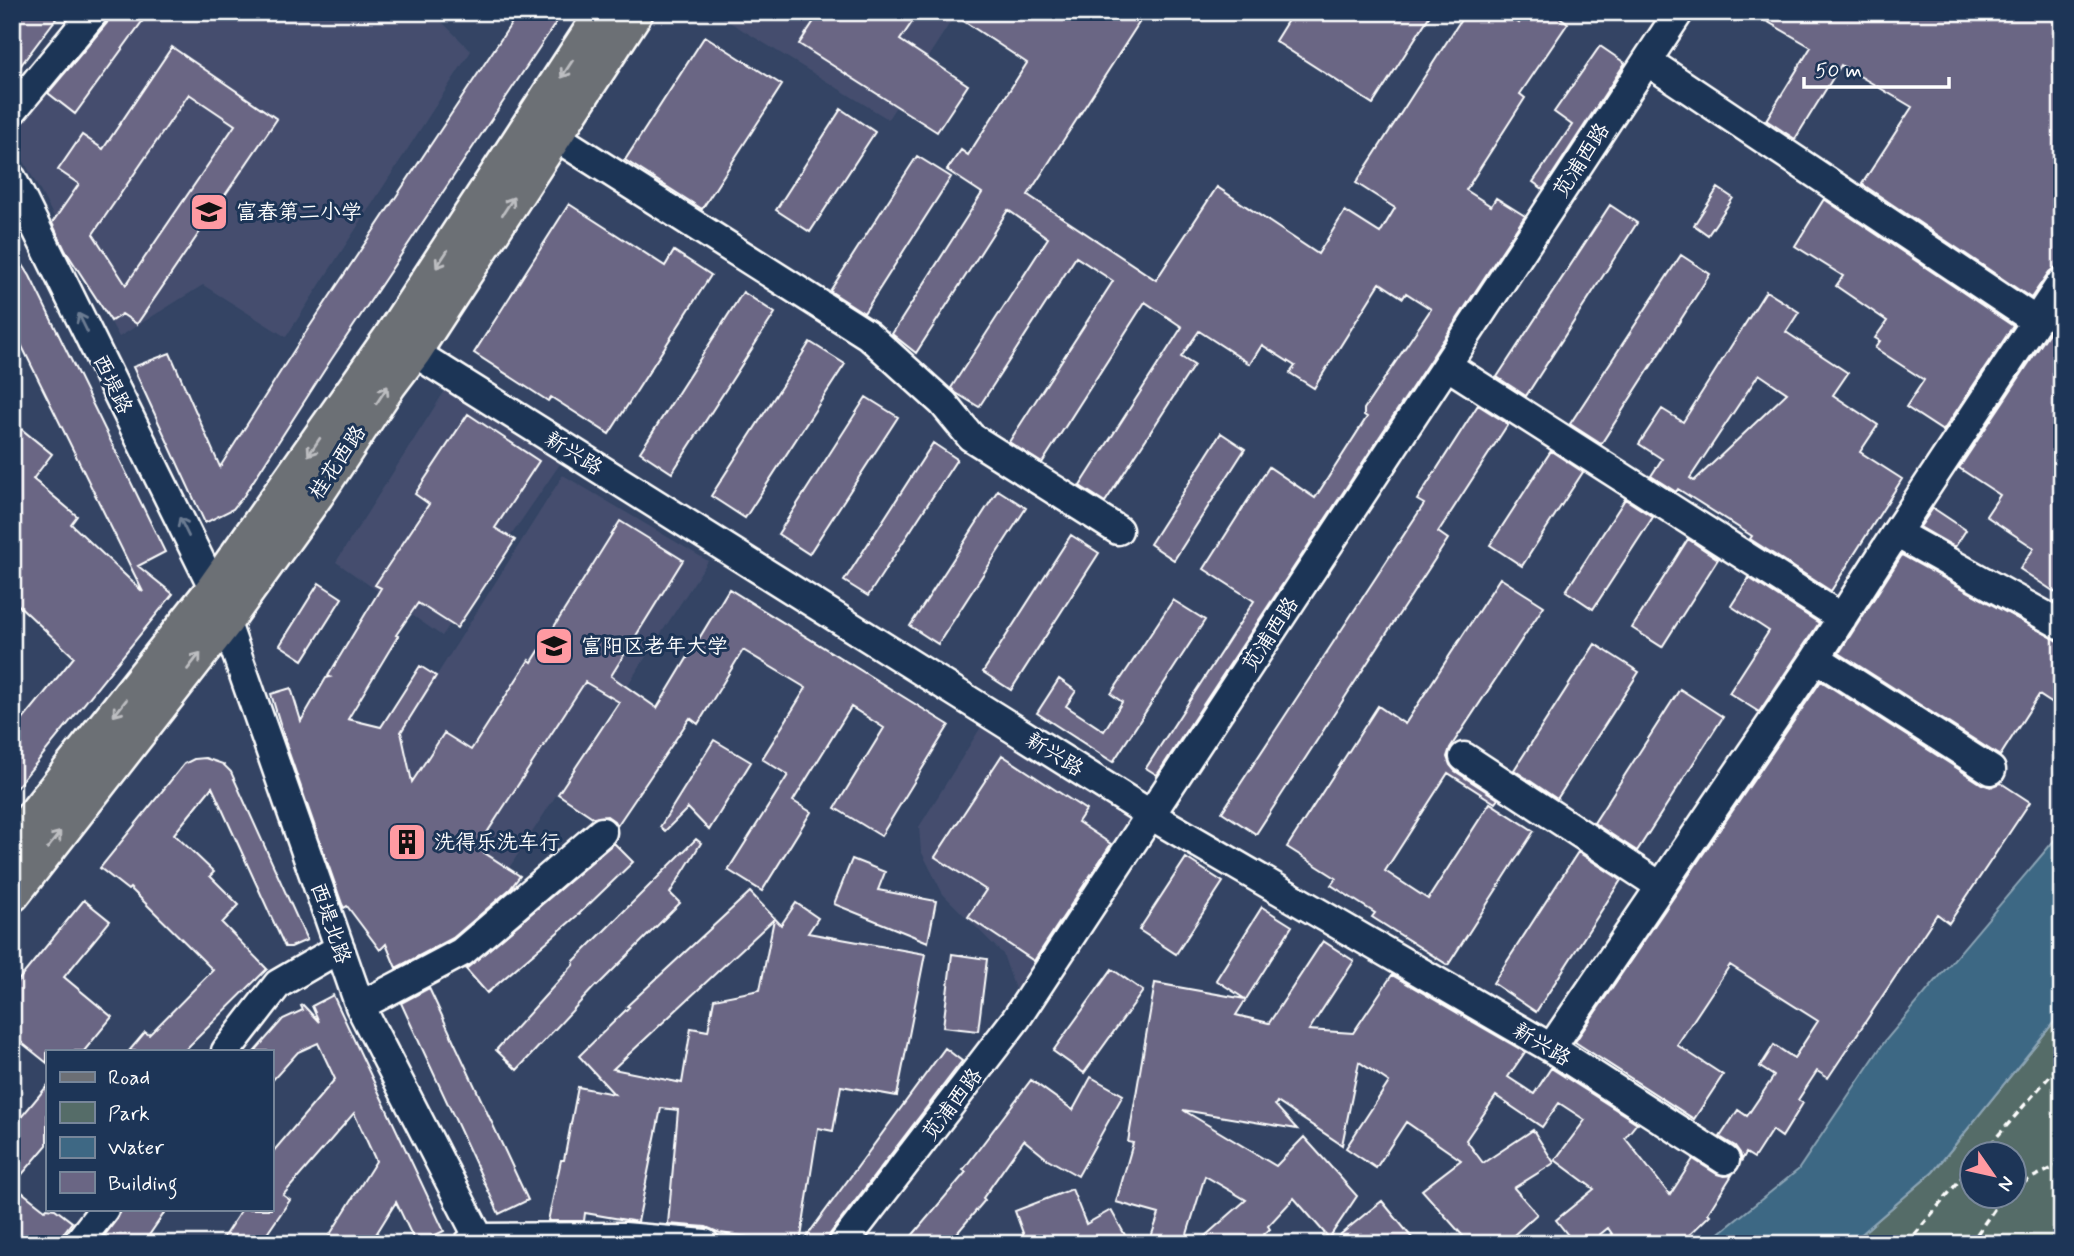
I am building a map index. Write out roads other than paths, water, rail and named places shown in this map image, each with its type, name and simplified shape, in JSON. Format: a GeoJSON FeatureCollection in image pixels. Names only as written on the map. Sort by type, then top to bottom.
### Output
{"type":"FeatureCollection","features":[{"type":"Feature","properties":{"kind":"main road","name":"桂花西路"},"geometry":{"type":"LineString","coordinates":[[12,894],[225,621],[316,494],[402,345],[604,12]]}},
{"type":"Feature","properties":{"kind":"main road","name":"桂花西路"},"geometry":{"type":"LineString","coordinates":[[12,844],[214,589],[287,488],[366,370],[402,345],[553,135],[635,12]]}},
{"type":"Feature","properties":{"kind":"street"},"geometry":{"type":"LineString","coordinates":[[12,111],[94,12]]}},
{"type":"Feature","properties":{"kind":"street","name":"苋浦西路"},"geometry":{"type":"LineString","coordinates":[[863,1244],[1031,1026],[1158,819],[1679,12]]}},
{"type":"Feature","properties":{"kind":"street","name":"苋浦西路"},"geometry":{"type":"LineString","coordinates":[[843,1244],[1016,1019],[1158,819],[1459,373],[1698,12]]}},
{"type":"Feature","properties":{"kind":"street"},"geometry":{"type":"LineString","coordinates":[[1659,69],[2036,321]]}},
{"type":"Feature","properties":{"kind":"street"},"geometry":{"type":"LineString","coordinates":[[553,135],[868,335],[943,403],[971,437],[1118,530]]}},
{"type":"Feature","properties":{"kind":"street","name":"西堤路"},"geometry":{"type":"LineString","coordinates":[[12,179],[214,589]]}},
{"type":"Feature","properties":{"kind":"street"},"geometry":{"type":"LineString","coordinates":[[1551,1048],[1816,658],[2062,282]]}},
{"type":"Feature","properties":{"kind":"street","name":"新兴路"},"geometry":{"type":"LineString","coordinates":[[402,345],[1158,819],[1551,1048],[1725,1160]]}},
{"type":"Feature","properties":{"kind":"street"},"geometry":{"type":"LineString","coordinates":[[1459,373],[1842,618]]}},
{"type":"Feature","properties":{"kind":"street"},"geometry":{"type":"LineString","coordinates":[[1896,533],[2060,624],[2062,621]]}},
{"type":"Feature","properties":{"kind":"street","name":"西堤北路"},"geometry":{"type":"LineString","coordinates":[[214,589],[360,1006],[477,1242]]}},
{"type":"Feature","properties":{"kind":"street"},"geometry":{"type":"LineString","coordinates":[[1816,658],[1991,770]]}},
{"type":"Feature","properties":{"kind":"street"},"geometry":{"type":"LineString","coordinates":[[1464,757],[1660,886]]}},
{"type":"Feature","properties":{"kind":"street"},"geometry":{"type":"LineString","coordinates":[[360,1006],[462,952],[601,832]]}},
{"type":"Feature","properties":{"kind":"street"},"geometry":{"type":"LineString","coordinates":[[227,1050],[278,984],[340,948]]}},
{"type":"Feature","properties":{"kind":"street"},"geometry":{"type":"LineString","coordinates":[[77,1244],[103,1210]]}},
{"type":"Feature","properties":{"kind":"street"},"geometry":{"type":"LineString","coordinates":[[477,1242],[624,1237],[705,1244]]}},
{"type":"Feature","properties":{"kind":"water"},"geometry":{"type":"Polygon","coordinates":[[[2062,831],[2062,1012],[1933,1172],[1850,1244],[1706,1244],[1798,1170],[1885,1041],[2062,831]]]}},
{"type":"Feature","properties":{"kind":"place","name":"富春第二小学"},"geometry":{"type":"Point","coordinates":[209,212]}},
{"type":"Feature","properties":{"kind":"place","name":"富阳区老年大学"},"geometry":{"type":"Point","coordinates":[554,646]}},
{"type":"Feature","properties":{"kind":"place","name":"洗得乐洗车行"},"geometry":{"type":"Point","coordinates":[407,842]}}]}
